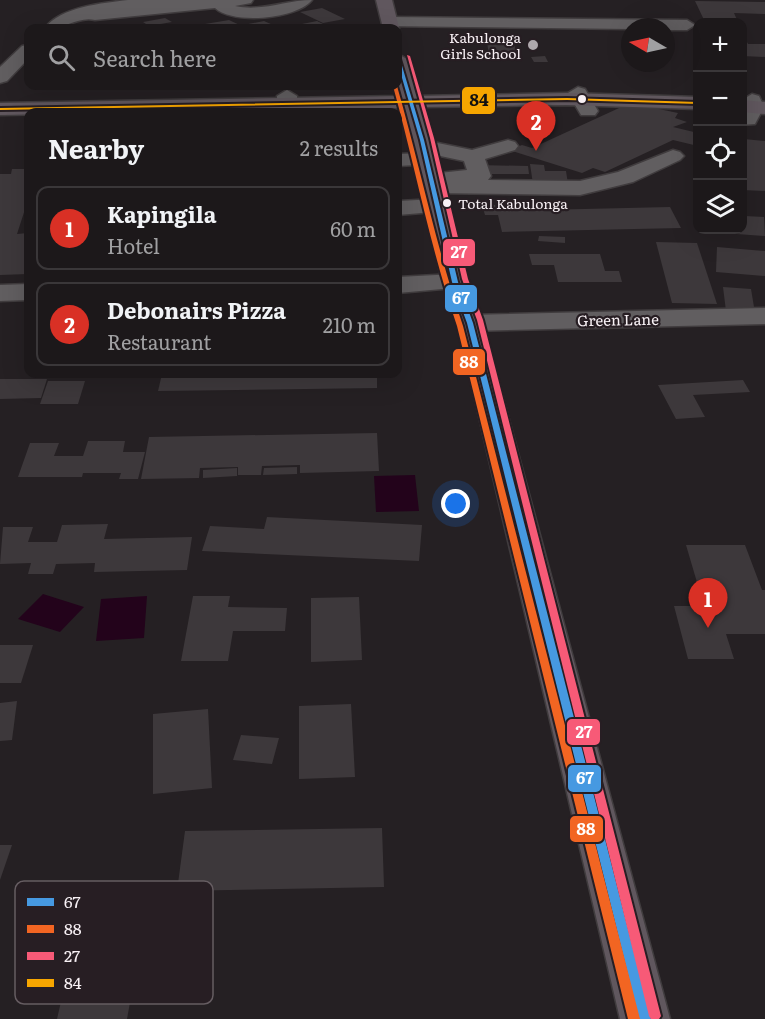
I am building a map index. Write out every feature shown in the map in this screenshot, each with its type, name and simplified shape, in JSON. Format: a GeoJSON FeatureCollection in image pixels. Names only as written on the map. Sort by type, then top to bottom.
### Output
{"type":"FeatureCollection","features":[{"type":"Feature","properties":{"kind":"main road"},"geometry":{"type":"LineString","coordinates":[[384,0],[391,24]]}},
{"type":"Feature","properties":{"kind":"main road"},"geometry":{"type":"LineString","coordinates":[[402,76],[425,175],[455,282],[470,323],[645,1019]]}},
{"type":"Feature","properties":{"kind":"main road"},"geometry":{"type":"LineString","coordinates":[[582,101],[693,97]]}},
{"type":"Feature","properties":{"kind":"main road"},"geometry":{"type":"LineString","coordinates":[[26,108],[287,104],[407,98],[693,103]]}},
{"type":"Feature","properties":{"kind":"main road"},"geometry":{"type":"LineString","coordinates":[[0,101],[79,106]]}},
{"type":"Feature","properties":{"kind":"main road"},"geometry":{"type":"LineString","coordinates":[[0,109],[24,108]]}},
{"type":"Feature","properties":{"kind":"street"},"geometry":{"type":"LineString","coordinates":[[94,19],[91,9],[171,0]]}},
{"type":"Feature","properties":{"kind":"street"},"geometry":{"type":"LineString","coordinates":[[58,24],[61,21],[245,0]]}},
{"type":"Feature","properties":{"kind":"street"},"geometry":{"type":"LineString","coordinates":[[212,2],[248,15],[274,10],[304,0]]}},
{"type":"Feature","properties":{"kind":"street"},"geometry":{"type":"LineString","coordinates":[[402,25],[687,25]]}},
{"type":"Feature","properties":{"kind":"street"},"geometry":{"type":"LineString","coordinates":[[0,77],[24,54]]}},
{"type":"Feature","properties":{"kind":"street"},"geometry":{"type":"LineString","coordinates":[[402,190],[425,175],[473,156],[508,146]]}},
{"type":"Feature","properties":{"kind":"street"},"geometry":{"type":"LineString","coordinates":[[425,175],[480,176],[473,156]]}},
{"type":"Feature","properties":{"kind":"street"},"geometry":{"type":"LineString","coordinates":[[425,175],[580,188],[625,177],[673,156]]}},
{"type":"Feature","properties":{"kind":"street"},"geometry":{"type":"LineString","coordinates":[[402,203],[425,175]]}},
{"type":"Feature","properties":{"kind":"street"},"geometry":{"type":"LineString","coordinates":[[402,285],[455,282]]}},
{"type":"Feature","properties":{"kind":"street"},"geometry":{"type":"LineString","coordinates":[[0,293],[24,292]]}},
{"type":"Feature","properties":{"kind":"street","name":"Green Lane"},"geometry":{"type":"LineString","coordinates":[[470,323],[765,316]]}},
{"type":"Feature","properties":{"kind":"shaded area"},"geometry":{"type":"Polygon","coordinates":[[[415,475],[419,511],[376,512],[374,476],[415,475]]]}},
{"type":"Feature","properties":{"kind":"shaded area"},"geometry":{"type":"Polygon","coordinates":[[[43,594],[84,607],[60,632],[18,619],[43,594]]]}},
{"type":"Feature","properties":{"kind":"shaded area"},"geometry":{"type":"Polygon","coordinates":[[[147,596],[144,638],[96,641],[101,599],[147,596]]]}},
{"type":"Feature","properties":{"kind":"building"},"geometry":{"type":"Polygon","coordinates":[[[695,1],[765,2],[765,14],[734,13],[736,18],[703,18],[695,1]]]}},
{"type":"Feature","properties":{"kind":"building"},"geometry":{"type":"Polygon","coordinates":[[[322,8],[345,19],[323,23],[300,12],[322,8]]]}},
{"type":"Feature","properties":{"kind":"building"},"geometry":{"type":"Polygon","coordinates":[[[165,18],[172,22],[146,24],[143,22],[165,18]]]}},
{"type":"Feature","properties":{"kind":"building"},"geometry":{"type":"Polygon","coordinates":[[[229,20],[238,24],[205,24],[229,20]]]}},
{"type":"Feature","properties":{"kind":"building"},"geometry":{"type":"Polygon","coordinates":[[[264,21],[271,24],[248,24],[264,21]]]}},
{"type":"Feature","properties":{"kind":"building"},"geometry":{"type":"Polygon","coordinates":[[[317,21],[323,24],[302,24],[317,21]]]}},
{"type":"Feature","properties":{"kind":"building"},"geometry":{"type":"Polygon","coordinates":[[[487,42],[514,42],[516,55],[489,55],[487,42]]]}},
{"type":"Feature","properties":{"kind":"building"},"geometry":{"type":"Polygon","coordinates":[[[747,42],[748,44],[765,44],[765,57],[747,56],[747,42]]]}},
{"type":"Feature","properties":{"kind":"building"},"geometry":{"type":"Polygon","coordinates":[[[545,56],[548,62],[534,62],[531,57],[545,56]]]}},
{"type":"Feature","properties":{"kind":"building"},"geometry":{"type":"Polygon","coordinates":[[[630,103],[678,113],[675,118],[687,122],[673,127],[693,132],[693,145],[673,140],[605,172],[593,168],[582,173],[509,150],[522,145],[532,148],[630,103]]]}},
{"type":"Feature","properties":{"kind":"building"},"geometry":{"type":"Polygon","coordinates":[[[747,139],[765,141],[765,191],[747,190],[747,139]]]}},
{"type":"Feature","properties":{"kind":"building"},"geometry":{"type":"Polygon","coordinates":[[[530,164],[544,165],[545,171],[566,171],[568,184],[533,184],[530,164]]]}},
{"type":"Feature","properties":{"kind":"building"},"geometry":{"type":"Polygon","coordinates":[[[477,165],[528,166],[529,174],[478,174],[477,165]]]}},
{"type":"Feature","properties":{"kind":"building"},"geometry":{"type":"Polygon","coordinates":[[[12,169],[24,169],[24,212],[17,234],[24,233],[24,274],[0,275],[0,174],[11,174],[12,169]]]}},
{"type":"Feature","properties":{"kind":"building"},"geometry":{"type":"Polygon","coordinates":[[[482,205],[495,205],[497,211],[670,207],[681,228],[502,232],[498,215],[485,215],[482,205]]]}},
{"type":"Feature","properties":{"kind":"building"},"geometry":{"type":"Polygon","coordinates":[[[747,216],[764,217],[765,236],[737,234],[747,234],[747,216]]]}},
{"type":"Feature","properties":{"kind":"building"},"geometry":{"type":"Polygon","coordinates":[[[539,236],[565,237],[565,243],[538,241],[539,236]]]}},
{"type":"Feature","properties":{"kind":"building"},"geometry":{"type":"Polygon","coordinates":[[[656,242],[697,243],[717,304],[672,303],[656,242]]]}},
{"type":"Feature","properties":{"kind":"building"},"geometry":{"type":"Polygon","coordinates":[[[717,247],[765,251],[765,276],[716,272],[717,247]]]}},
{"type":"Feature","properties":{"kind":"building"},"geometry":{"type":"Polygon","coordinates":[[[529,254],[600,254],[605,271],[619,271],[622,282],[558,282],[554,265],[532,265],[529,254]]]}},
{"type":"Feature","properties":{"kind":"building"},"geometry":{"type":"Polygon","coordinates":[[[723,287],[751,289],[755,313],[726,311],[723,287]]]}},
{"type":"Feature","properties":{"kind":"building"},"geometry":{"type":"Polygon","coordinates":[[[161,378],[377,378],[377,388],[158,391],[161,378]]]}},
{"type":"Feature","properties":{"kind":"building"},"geometry":{"type":"Polygon","coordinates":[[[0,379],[47,379],[41,398],[0,399],[0,379]]]}},
{"type":"Feature","properties":{"kind":"building"},"geometry":{"type":"Polygon","coordinates":[[[743,380],[750,392],[693,395],[705,417],[676,419],[658,385],[743,380]]]}},
{"type":"Feature","properties":{"kind":"building"},"geometry":{"type":"Polygon","coordinates":[[[48,381],[85,381],[78,404],[40,404],[48,381]]]}},
{"type":"Feature","properties":{"kind":"building"},"geometry":{"type":"Polygon","coordinates":[[[377,433],[379,471],[300,473],[300,465],[262,466],[261,475],[238,475],[238,467],[200,468],[199,478],[141,479],[149,437],[377,433]]]}},
{"type":"Feature","properties":{"kind":"building"},"geometry":{"type":"Polygon","coordinates":[[[88,441],[125,441],[123,452],[145,452],[138,479],[119,479],[121,473],[83,473],[82,477],[18,477],[30,443],[59,443],[54,456],[83,456],[88,441]]]}},
{"type":"Feature","properties":{"kind":"building"},"geometry":{"type":"Polygon","coordinates":[[[297,467],[297,474],[263,475],[264,468],[297,467]]]}},
{"type":"Feature","properties":{"kind":"building"},"geometry":{"type":"Polygon","coordinates":[[[237,468],[237,476],[203,478],[203,470],[237,468]]]}},
{"type":"Feature","properties":{"kind":"building"},"geometry":{"type":"Polygon","coordinates":[[[267,517],[422,525],[419,561],[202,551],[210,526],[264,529],[267,517]]]}},
{"type":"Feature","properties":{"kind":"building"},"geometry":{"type":"Polygon","coordinates":[[[108,524],[104,539],[192,537],[187,570],[94,572],[95,563],[56,564],[53,574],[28,574],[31,563],[0,564],[3,527],[33,527],[28,542],[57,542],[62,525],[108,524]]]}},
{"type":"Feature","properties":{"kind":"building"},"geometry":{"type":"Polygon","coordinates":[[[686,545],[745,545],[762,590],[765,590],[765,634],[726,634],[734,659],[688,659],[674,606],[704,606],[686,545]]]}},
{"type":"Feature","properties":{"kind":"building"},"geometry":{"type":"Polygon","coordinates":[[[193,596],[230,596],[228,607],[287,608],[285,631],[233,631],[228,661],[181,661],[193,596]]]}},
{"type":"Feature","properties":{"kind":"building"},"geometry":{"type":"Polygon","coordinates":[[[359,597],[362,660],[311,662],[311,598],[359,597]]]}},
{"type":"Feature","properties":{"kind":"building"},"geometry":{"type":"Polygon","coordinates":[[[0,645],[33,645],[21,683],[0,683],[0,645]]]}},
{"type":"Feature","properties":{"kind":"building"},"geometry":{"type":"Polygon","coordinates":[[[17,701],[12,740],[0,741],[0,703],[17,701]]]}},
{"type":"Feature","properties":{"kind":"building"},"geometry":{"type":"Polygon","coordinates":[[[351,704],[355,777],[299,779],[299,706],[351,704]]]}},
{"type":"Feature","properties":{"kind":"building"},"geometry":{"type":"Polygon","coordinates":[[[208,709],[212,788],[153,794],[153,714],[208,709]]]}},
{"type":"Feature","properties":{"kind":"building"},"geometry":{"type":"Polygon","coordinates":[[[241,735],[279,738],[272,764],[233,760],[241,735]]]}},
{"type":"Feature","properties":{"kind":"building"},"geometry":{"type":"Polygon","coordinates":[[[382,828],[384,887],[213,890],[213,881],[178,881],[185,831],[382,828]]]}},
{"type":"Feature","properties":{"kind":"building"},"geometry":{"type":"Polygon","coordinates":[[[0,845],[12,845],[0,880],[0,845]]]}},
{"type":"Feature","properties":{"kind":"building"},"geometry":{"type":"Polygon","coordinates":[[[60,1004],[130,1004],[127,1019],[57,1019],[60,1004]]]}},
{"type":"Feature","properties":{"kind":"transit line","name":"27"},"geometry":{"type":"LineString","coordinates":[[408,56],[432,138],[465,279],[480,320],[655,1016]]}},
{"type":"Feature","properties":{"kind":"transit line","name":"67"},"geometry":{"type":"LineString","coordinates":[[402,72],[422,140],[455,282],[470,323],[645,1019]]}},
{"type":"Feature","properties":{"kind":"transit line","name":"88"},"geometry":{"type":"LineString","coordinates":[[396,90],[401,108]]}},
{"type":"Feature","properties":{"kind":"transit line","name":"84"},"geometry":{"type":"LineString","coordinates":[[57,108],[567,99],[693,103]]}},
{"type":"Feature","properties":{"kind":"transit line","name":"84"},"geometry":{"type":"LineString","coordinates":[[0,109],[24,109]]}},
{"type":"Feature","properties":{"kind":"transit line","name":"88"},"geometry":{"type":"LineString","coordinates":[[402,112],[441,267],[460,326],[634,1019]]}},
{"type":"Feature","properties":{"kind":"place","name":"Kabulonga Girls School"},"geometry":{"type":"Point","coordinates":[533,45]}},
{"type":"Feature","properties":{"kind":"place","name":"Debonairs Pizza"},"geometry":{"type":"Point","coordinates":[536,151]}},
{"type":"Feature","properties":{"kind":"place","name":"Total Kabulonga"},"geometry":{"type":"Point","coordinates":[447,203]}},
{"type":"Feature","properties":{"kind":"place","name":"Kapingila"},"geometry":{"type":"Point","coordinates":[708,628]}}]}
